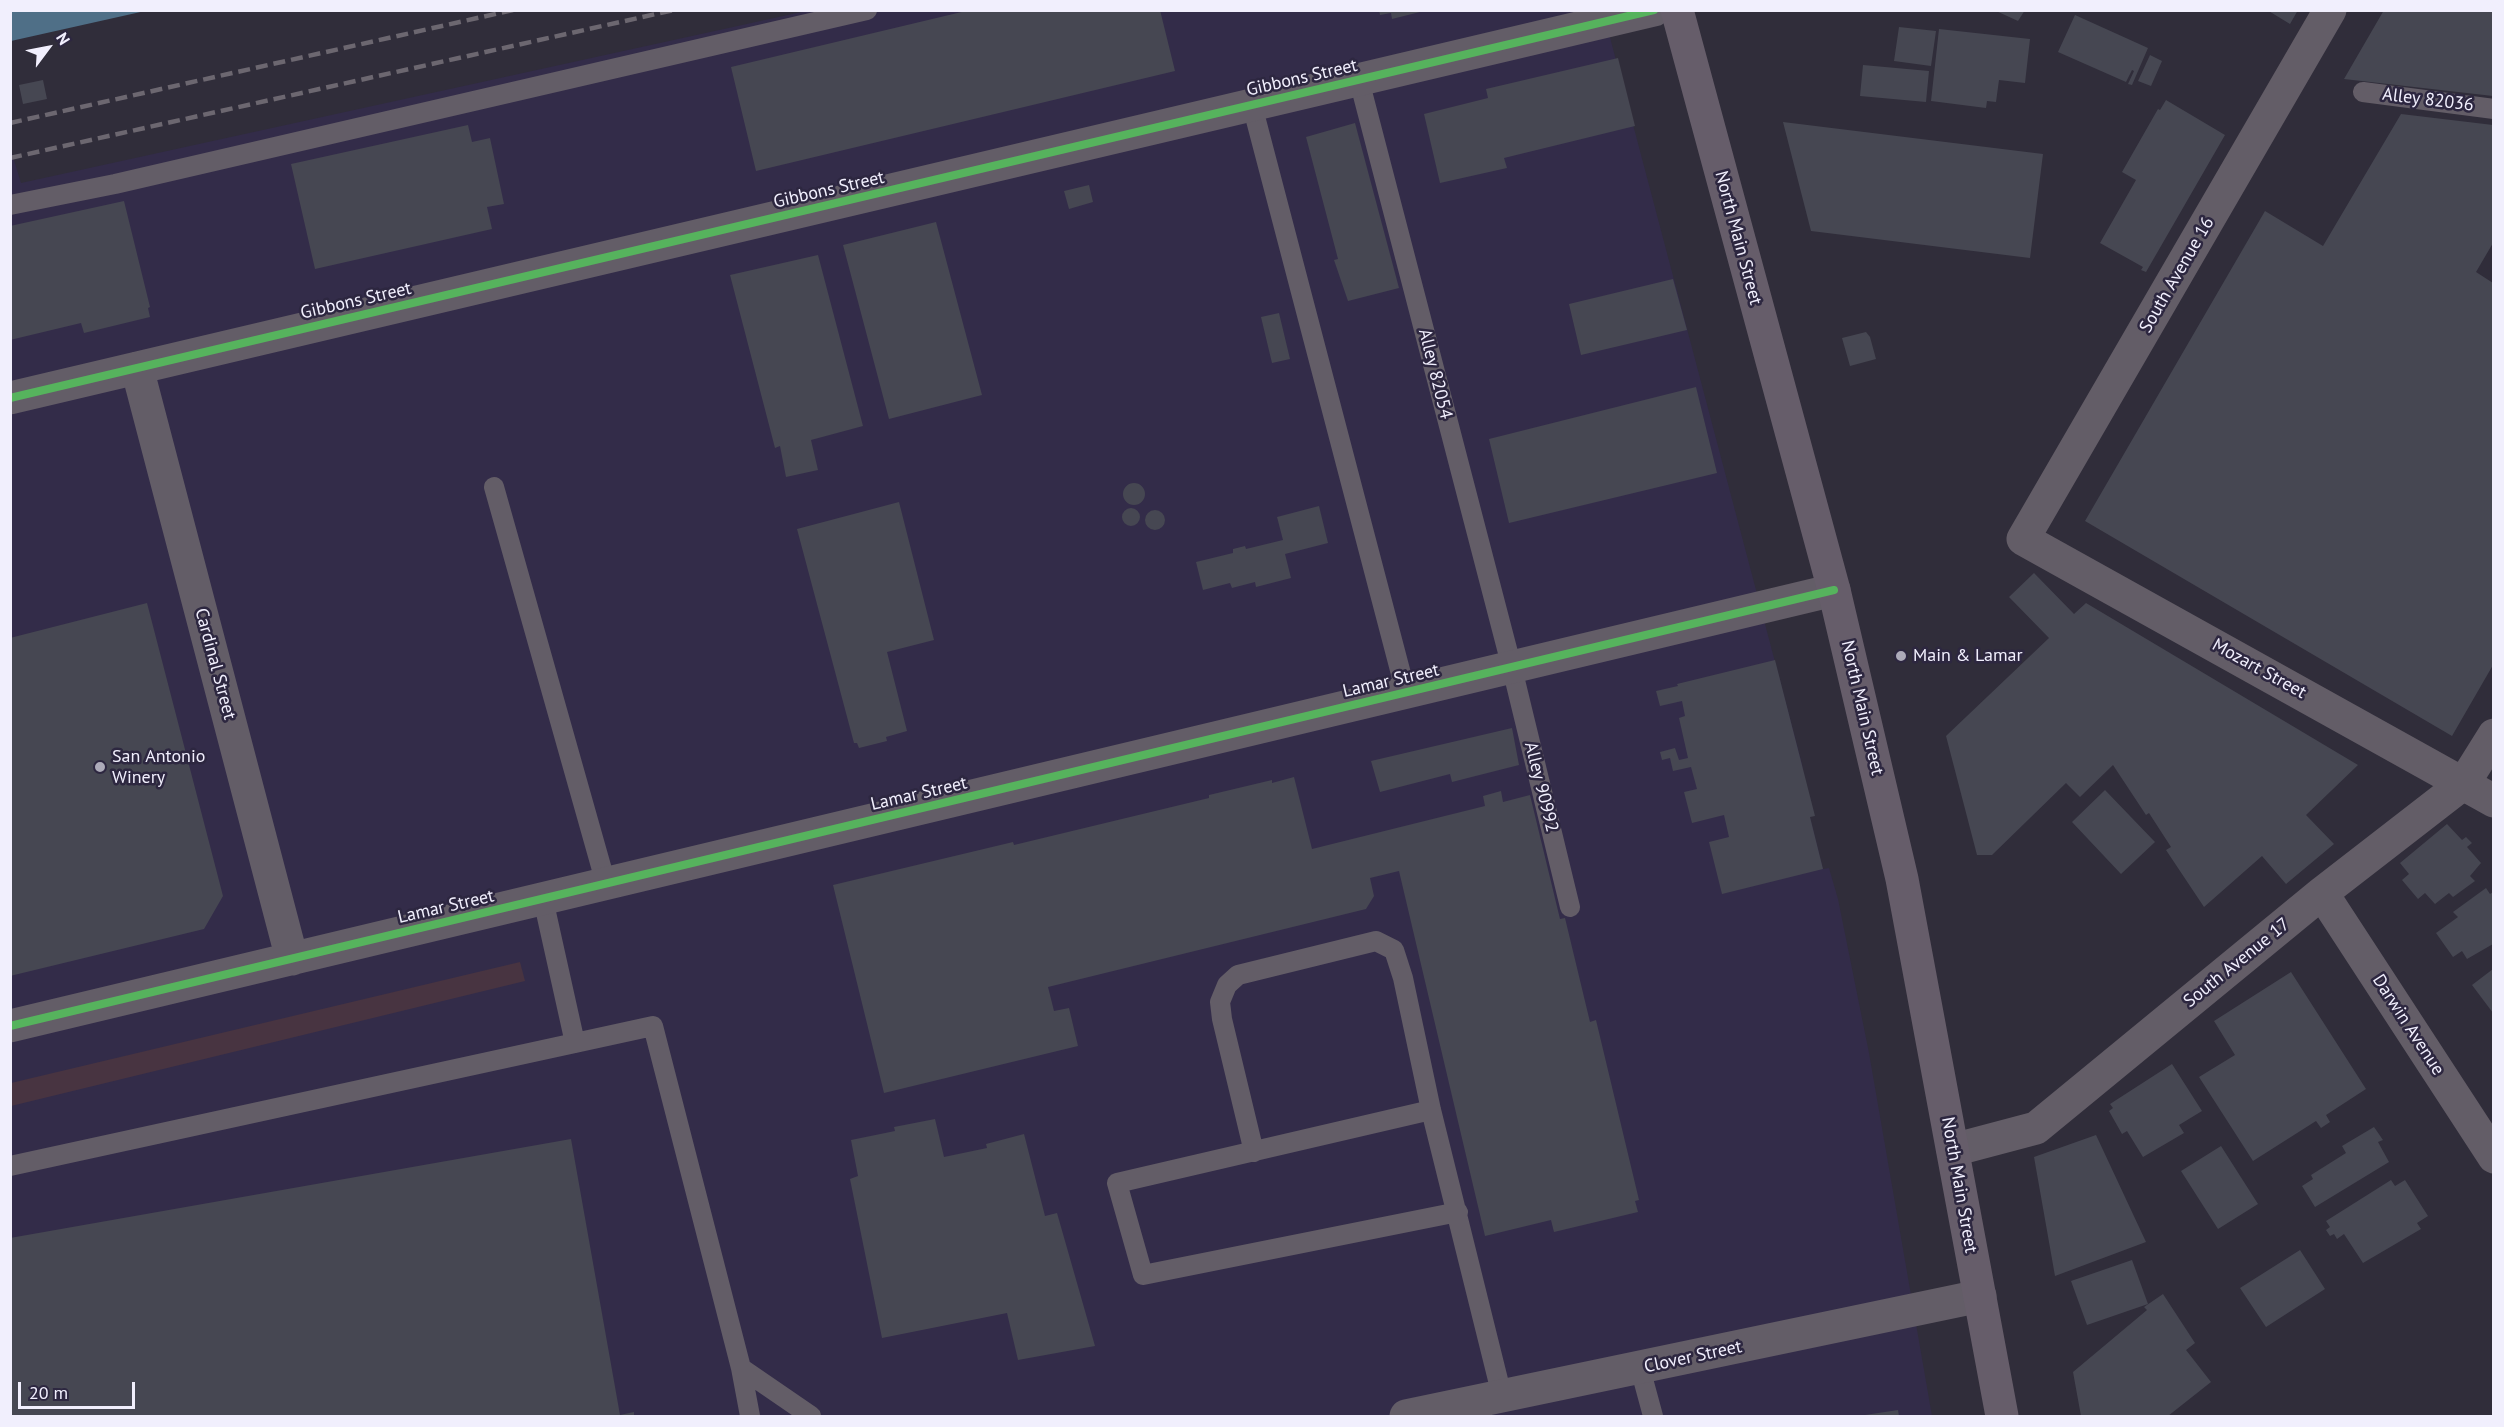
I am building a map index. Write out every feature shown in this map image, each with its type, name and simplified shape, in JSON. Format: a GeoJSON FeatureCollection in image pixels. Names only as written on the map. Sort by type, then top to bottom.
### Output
{"type":"FeatureCollection","features":[{"type":"Feature","properties":{"kind":"main road","name":"North Main Street"},"geometry":{"type":"LineString","coordinates":[[1677,10],[1834,590],[1902,879],[2002,1416]]}},
{"type":"Feature","properties":{"kind":"street","name":"Gibbons Street"},"geometry":{"type":"LineString","coordinates":[[10,398],[1654,10]]}},
{"type":"Feature","properties":{"kind":"street","name":"South Avenue 16"},"geometry":{"type":"LineString","coordinates":[[2023,539],[2330,10]]}},
{"type":"Feature","properties":{"kind":"street","name":"Cardinal Street"},"geometry":{"type":"LineString","coordinates":[[137,368],[292,959]]}},
{"type":"Feature","properties":{"kind":"street","name":"Mozart Street"},"geometry":{"type":"LineString","coordinates":[[2023,539],[2493,801]]}},
{"type":"Feature","properties":{"kind":"street","name":"Lamar Street"},"geometry":{"type":"LineString","coordinates":[[10,1026],[1834,590]]}},
{"type":"Feature","properties":{"kind":"street","name":"South Avenue 17"},"geometry":{"type":"LineString","coordinates":[[1953,1150],[2036,1128],[2322,893],[2464,783],[2493,735]]}},
{"type":"Feature","properties":{"kind":"street","name":"Darwin Avenue"},"geometry":{"type":"LineString","coordinates":[[2322,893],[2493,1157]]}},
{"type":"Feature","properties":{"kind":"street","name":"Clover Street"},"geometry":{"type":"LineString","coordinates":[[1406,1416],[1980,1296]]}},
{"type":"Feature","properties":{"kind":"lane"},"geometry":{"type":"LineString","coordinates":[[10,205],[115,184],[867,10]]}},
{"type":"Feature","properties":{"kind":"lane","name":"Alley 82054"},"geometry":{"type":"LineString","coordinates":[[1359,80],[1512,668]]}},
{"type":"Feature","properties":{"kind":"lane","name":"Alley 82036"},"geometry":{"type":"LineString","coordinates":[[2363,92],[2493,109]]}},
{"type":"Feature","properties":{"kind":"lane"},"geometry":{"type":"LineString","coordinates":[[1252,105],[1406,693]]}},
{"type":"Feature","properties":{"kind":"lane"},"geometry":{"type":"LineString","coordinates":[[494,487],[606,884]]}},
{"type":"Feature","properties":{"kind":"lane","name":"Alley 90992"},"geometry":{"type":"LineString","coordinates":[[1512,668],[1570,907]]}},
{"type":"Feature","properties":{"kind":"lane"},"geometry":{"type":"LineString","coordinates":[[543,899],[575,1043]]}},
{"type":"Feature","properties":{"kind":"lane"},"geometry":{"type":"LineString","coordinates":[[1254,1152],[1222,1019],[1220,1002],[1227,985],[1238,975],[1376,941],[1394,950],[1403,978],[1431,1110],[1502,1396]]}},
{"type":"Feature","properties":{"kind":"lane"},"geometry":{"type":"LineString","coordinates":[[10,1166],[653,1026],[741,1368],[750,1416]]}},
{"type":"Feature","properties":{"kind":"lane"},"geometry":{"type":"LineString","coordinates":[[1431,1110],[1117,1183],[1143,1275],[1458,1212]]}},
{"type":"Feature","properties":{"kind":"lane"},"geometry":{"type":"LineString","coordinates":[[741,1368],[811,1416]]}},
{"type":"Feature","properties":{"kind":"lane"},"geometry":{"type":"LineString","coordinates":[[1640,1368],[1653,1416]]}},
{"type":"Feature","properties":{"kind":"shaded area"},"geometry":{"type":"Polygon","coordinates":[[[806,11],[1603,11],[1802,764],[1810,817],[1823,869],[1829,868],[1838,899],[1869,1053],[1932,1416],[11,1416],[10,147],[21,183],[806,11]]]}},
{"type":"Feature","properties":{"kind":"shaded area"},"geometry":{"type":"Polygon","coordinates":[[[520,962],[525,981],[11,1106],[11,1083],[520,962]]]}},
{"type":"Feature","properties":{"kind":"water"},"geometry":{"type":"Polygon","coordinates":[[[11,10],[145,10],[145,11],[11,41],[11,10]]]}},
{"type":"Feature","properties":{"kind":"building"},"geometry":{"type":"Polygon","coordinates":[[[970,10],[1160,10],[1175,71],[756,171],[731,67],[970,10]]]}},
{"type":"Feature","properties":{"kind":"building"},"geometry":{"type":"Polygon","coordinates":[[[1379,10],[1424,11],[1392,19],[1391,13],[1380,15],[1379,10]]]}},
{"type":"Feature","properties":{"kind":"building"},"geometry":{"type":"Polygon","coordinates":[[[1994,10],[2025,10],[2018,21],[1994,10]]]}},
{"type":"Feature","properties":{"kind":"building"},"geometry":{"type":"Polygon","coordinates":[[[2267,10],[2298,10],[2290,24],[2267,10]]]}},
{"type":"Feature","properties":{"kind":"building"},"geometry":{"type":"Polygon","coordinates":[[[2384,10],[2493,10],[2493,96],[2344,79],[2384,10]]]}},
{"type":"Feature","properties":{"kind":"building"},"geometry":{"type":"Polygon","coordinates":[[[2075,15],[2148,48],[2132,85],[2128,84],[2134,71],[2132,70],[2126,82],[2058,52],[2075,15]]]}},
{"type":"Feature","properties":{"kind":"building"},"geometry":{"type":"Polygon","coordinates":[[[1899,27],[1936,31],[1931,66],[1894,61],[1899,27]]]}},
{"type":"Feature","properties":{"kind":"building"},"geometry":{"type":"Polygon","coordinates":[[[1939,29],[2030,39],[2025,83],[1999,80],[1996,102],[1987,101],[1986,108],[1931,101],[1939,29]]]}},
{"type":"Feature","properties":{"kind":"building"},"geometry":{"type":"Polygon","coordinates":[[[2150,55],[2162,61],[2151,86],[2138,81],[2150,55]]]}},
{"type":"Feature","properties":{"kind":"building"},"geometry":{"type":"Polygon","coordinates":[[[1618,58],[1635,126],[1504,158],[1507,168],[1440,183],[1424,114],[1488,98],[1486,89],[1618,58]]]}},
{"type":"Feature","properties":{"kind":"building"},"geometry":{"type":"Polygon","coordinates":[[[1863,65],[1929,71],[1926,102],[1860,96],[1863,65]]]}},
{"type":"Feature","properties":{"kind":"building"},"geometry":{"type":"Polygon","coordinates":[[[43,80],[47,99],[23,104],[19,85],[43,80]]]}},
{"type":"Feature","properties":{"kind":"building"},"geometry":{"type":"Polygon","coordinates":[[[2166,100],[2225,135],[2146,272],[2141,270],[2143,267],[2100,243],[2136,180],[2122,172],[2158,109],[2160,110],[2166,100]]]}},
{"type":"Feature","properties":{"kind":"building"},"geometry":{"type":"Polygon","coordinates":[[[2401,114],[2493,125],[2493,243],[2476,272],[2493,283],[2493,665],[2452,736],[2085,521],[2265,211],[2323,246],[2401,114]]]}},
{"type":"Feature","properties":{"kind":"building"},"geometry":{"type":"Polygon","coordinates":[[[1783,122],[2043,154],[2030,258],[1811,231],[1783,122]]]}},
{"type":"Feature","properties":{"kind":"building"},"geometry":{"type":"Polygon","coordinates":[[[1355,123],[1399,288],[1348,301],[1334,260],[1338,259],[1306,137],[1355,123]]]}},
{"type":"Feature","properties":{"kind":"building"},"geometry":{"type":"Polygon","coordinates":[[[468,125],[472,142],[490,138],[504,204],[487,207],[492,229],[315,269],[291,164],[468,125]]]}},
{"type":"Feature","properties":{"kind":"building"},"geometry":{"type":"Polygon","coordinates":[[[1089,185],[1093,202],[1069,209],[1064,191],[1089,185]]]}},
{"type":"Feature","properties":{"kind":"building"},"geometry":{"type":"Polygon","coordinates":[[[124,201],[150,307],[148,308],[150,317],[84,333],[81,323],[10,340],[10,226],[124,201]]]}},
{"type":"Feature","properties":{"kind":"building"},"geometry":{"type":"Polygon","coordinates":[[[936,222],[982,395],[889,419],[843,245],[936,222]]]}},
{"type":"Feature","properties":{"kind":"building"},"geometry":{"type":"Polygon","coordinates":[[[818,255],[863,426],[811,440],[818,470],[786,477],[780,446],[775,448],[730,275],[818,255]]]}},
{"type":"Feature","properties":{"kind":"building"},"geometry":{"type":"Polygon","coordinates":[[[1673,279],[1687,330],[1581,355],[1569,304],[1673,279]]]}},
{"type":"Feature","properties":{"kind":"building"},"geometry":{"type":"Polygon","coordinates":[[[1279,313],[1290,359],[1272,363],[1261,317],[1279,313]]]}},
{"type":"Feature","properties":{"kind":"building"},"geometry":{"type":"Polygon","coordinates":[[[1866,332],[1870,337],[1876,359],[1850,366],[1842,338],[1866,332]]]}},
{"type":"Feature","properties":{"kind":"building"},"geometry":{"type":"Polygon","coordinates":[[[1696,387],[1717,473],[1509,523],[1489,439],[1696,387]]]}},
{"type":"Feature","properties":{"kind":"building"},"geometry":{"type":"Polygon","coordinates":[[[1134,483],[1142,486],[1145,494],[1142,502],[1134,505],[1126,502],[1123,494],[1126,486],[1134,483]]]}},
{"type":"Feature","properties":{"kind":"building"},"geometry":{"type":"Polygon","coordinates":[[[899,502],[934,640],[887,652],[907,731],[886,737],[887,741],[859,748],[857,743],[854,743],[797,529],[899,502]]]}},
{"type":"Feature","properties":{"kind":"building"},"geometry":{"type":"Polygon","coordinates":[[[1319,506],[1328,543],[1285,554],[1291,578],[1256,587],[1255,582],[1232,588],[1230,583],[1203,590],[1196,562],[1233,553],[1233,549],[1245,546],[1246,549],[1283,540],[1277,517],[1319,506]]]}},
{"type":"Feature","properties":{"kind":"building"},"geometry":{"type":"Polygon","coordinates":[[[1131,508],[1139,513],[1140,517],[1135,525],[1131,526],[1123,521],[1122,517],[1127,509],[1131,508]]]}},
{"type":"Feature","properties":{"kind":"building"},"geometry":{"type":"Polygon","coordinates":[[[1155,510],[1162,513],[1165,520],[1162,527],[1155,530],[1148,527],[1145,520],[1148,513],[1155,510]]]}},
{"type":"Feature","properties":{"kind":"building"},"geometry":{"type":"Polygon","coordinates":[[[2034,573],[2074,614],[2086,603],[2358,765],[2306,815],[2334,844],[2286,884],[2262,856],[2204,907],[2166,850],[2171,847],[2149,813],[2146,815],[2113,765],[2080,797],[2066,783],[1992,855],[1977,855],[1946,736],[2049,638],[2009,597],[2034,573]]]}},
{"type":"Feature","properties":{"kind":"building","name":"San Antonio Winery"},"geometry":{"type":"Polygon","coordinates":[[[147,603],[223,896],[204,929],[10,976],[10,638],[147,603]]]}},
{"type":"Feature","properties":{"kind":"building"},"geometry":{"type":"Polygon","coordinates":[[[1775,660],[1815,816],[1810,817],[1823,869],[1722,894],[1709,842],[1729,837],[1724,815],[1692,823],[1684,792],[1697,789],[1691,767],[1673,771],[1670,758],[1662,760],[1660,752],[1675,748],[1679,760],[1688,758],[1679,718],[1685,716],[1682,701],[1660,706],[1656,691],[1775,660]]]}},
{"type":"Feature","properties":{"kind":"building"},"geometry":{"type":"Polygon","coordinates":[[[1512,728],[1519,765],[1452,782],[1450,774],[1380,792],[1371,761],[1512,728]]]}},
{"type":"Feature","properties":{"kind":"building"},"geometry":{"type":"Polygon","coordinates":[[[1294,777],[1312,849],[1485,806],[1483,796],[1501,791],[1503,802],[1530,795],[1560,919],[1565,918],[1590,1022],[1596,1020],[1639,1200],[1635,1201],[1638,1212],[1554,1232],[1551,1220],[1485,1236],[1399,871],[1370,878],[1374,896],[1366,909],[1048,987],[1054,1011],[1069,1008],[1078,1046],[884,1093],[833,885],[1013,842],[1014,845],[1209,798],[1209,795],[1294,777]]]}},
{"type":"Feature","properties":{"kind":"building"},"geometry":{"type":"Polygon","coordinates":[[[2105,790],[2155,842],[2121,874],[2072,822],[2105,790]]]}},
{"type":"Feature","properties":{"kind":"building"},"geometry":{"type":"Polygon","coordinates":[[[2447,824],[2462,840],[2466,837],[2472,843],[2467,847],[2481,863],[2470,876],[2475,881],[2453,897],[2449,893],[2435,904],[2425,893],[2418,899],[2402,880],[2409,874],[2400,863],[2447,824]]]}},
{"type":"Feature","properties":{"kind":"building"},"geometry":{"type":"Polygon","coordinates":[[[2486,888],[2490,894],[2493,892],[2493,944],[2467,959],[2462,951],[2453,957],[2436,933],[2458,917],[2453,912],[2486,888]]]}},
{"type":"Feature","properties":{"kind":"building"},"geometry":{"type":"Polygon","coordinates":[[[2493,969],[2493,1013],[2472,985],[2493,969]]]}},
{"type":"Feature","properties":{"kind":"building"},"geometry":{"type":"Polygon","coordinates":[[[2291,972],[2366,1089],[2326,1115],[2330,1122],[2321,1128],[2316,1121],[2253,1161],[2199,1077],[2235,1055],[2214,1021],[2291,972]]]}},
{"type":"Feature","properties":{"kind":"building"},"geometry":{"type":"Polygon","coordinates":[[[2172,1064],[2202,1111],[2179,1125],[2184,1133],[2143,1157],[2127,1131],[2122,1134],[2109,1111],[2113,1108],[2110,1104],[2172,1064]]]}},
{"type":"Feature","properties":{"kind":"building"},"geometry":{"type":"Polygon","coordinates":[[[935,1119],[944,1157],[987,1148],[986,1144],[1024,1134],[1045,1216],[1057,1213],[1095,1346],[1018,1360],[1007,1313],[882,1338],[850,1179],[858,1176],[851,1140],[895,1131],[894,1127],[935,1119]]]}},
{"type":"Feature","properties":{"kind":"building"},"geometry":{"type":"Polygon","coordinates":[[[2374,1127],[2383,1140],[2378,1142],[2389,1162],[2315,1207],[2302,1186],[2313,1179],[2311,1175],[2346,1153],[2342,1146],[2374,1127]]]}},
{"type":"Feature","properties":{"kind":"building"},"geometry":{"type":"Polygon","coordinates":[[[2096,1135],[2146,1242],[2055,1276],[2034,1157],[2096,1135]]]}},
{"type":"Feature","properties":{"kind":"building"},"geometry":{"type":"Polygon","coordinates":[[[571,1139],[620,1415],[634,1412],[634,1416],[10,1416],[10,1238],[571,1139]]]}},
{"type":"Feature","properties":{"kind":"building"},"geometry":{"type":"Polygon","coordinates":[[[2221,1146],[2258,1204],[2218,1229],[2181,1171],[2221,1146]]]}},
{"type":"Feature","properties":{"kind":"building"},"geometry":{"type":"Polygon","coordinates":[[[2391,1180],[2395,1186],[2405,1180],[2428,1216],[2417,1223],[2421,1229],[2363,1263],[2344,1234],[2337,1239],[2334,1234],[2330,1236],[2326,1230],[2330,1227],[2326,1221],[2391,1180]]]}},
{"type":"Feature","properties":{"kind":"building"},"geometry":{"type":"Polygon","coordinates":[[[2300,1250],[2325,1289],[2266,1327],[2240,1288],[2300,1250]]]}},
{"type":"Feature","properties":{"kind":"building"},"geometry":{"type":"Polygon","coordinates":[[[2132,1260],[2148,1304],[2087,1325],[2071,1281],[2132,1260]]]}},
{"type":"Feature","properties":{"kind":"building"},"geometry":{"type":"Polygon","coordinates":[[[2163,1294],[2195,1343],[2186,1350],[2211,1382],[2168,1416],[2081,1416],[2073,1372],[2147,1310],[2144,1307],[2163,1294]]]}},
{"type":"Feature","properties":{"kind":"building"},"geometry":{"type":"Polygon","coordinates":[[[1898,1410],[1899,1416],[1865,1416],[1865,1415],[1898,1410]]]}},
{"type":"Feature","properties":{"kind":"railway"},"geometry":{"type":"LineString","coordinates":[[10,123],[513,10]]}},
{"type":"Feature","properties":{"kind":"railway"},"geometry":{"type":"LineString","coordinates":[[10,158],[674,10]]}},
{"type":"Feature","properties":{"kind":"cycle path"},"geometry":{"type":"LineString","coordinates":[[10,398],[1654,10]]}},
{"type":"Feature","properties":{"kind":"cycle path"},"geometry":{"type":"LineString","coordinates":[[10,1026],[1834,590]]}},
{"type":"Feature","properties":{"kind":"place","name":"Main & Lamar"},"geometry":{"type":"Point","coordinates":[1901,656]}},
{"type":"Feature","properties":{"kind":"place","name":"San Antonio Winery"},"geometry":{"type":"Point","coordinates":[100,767]}}]}
